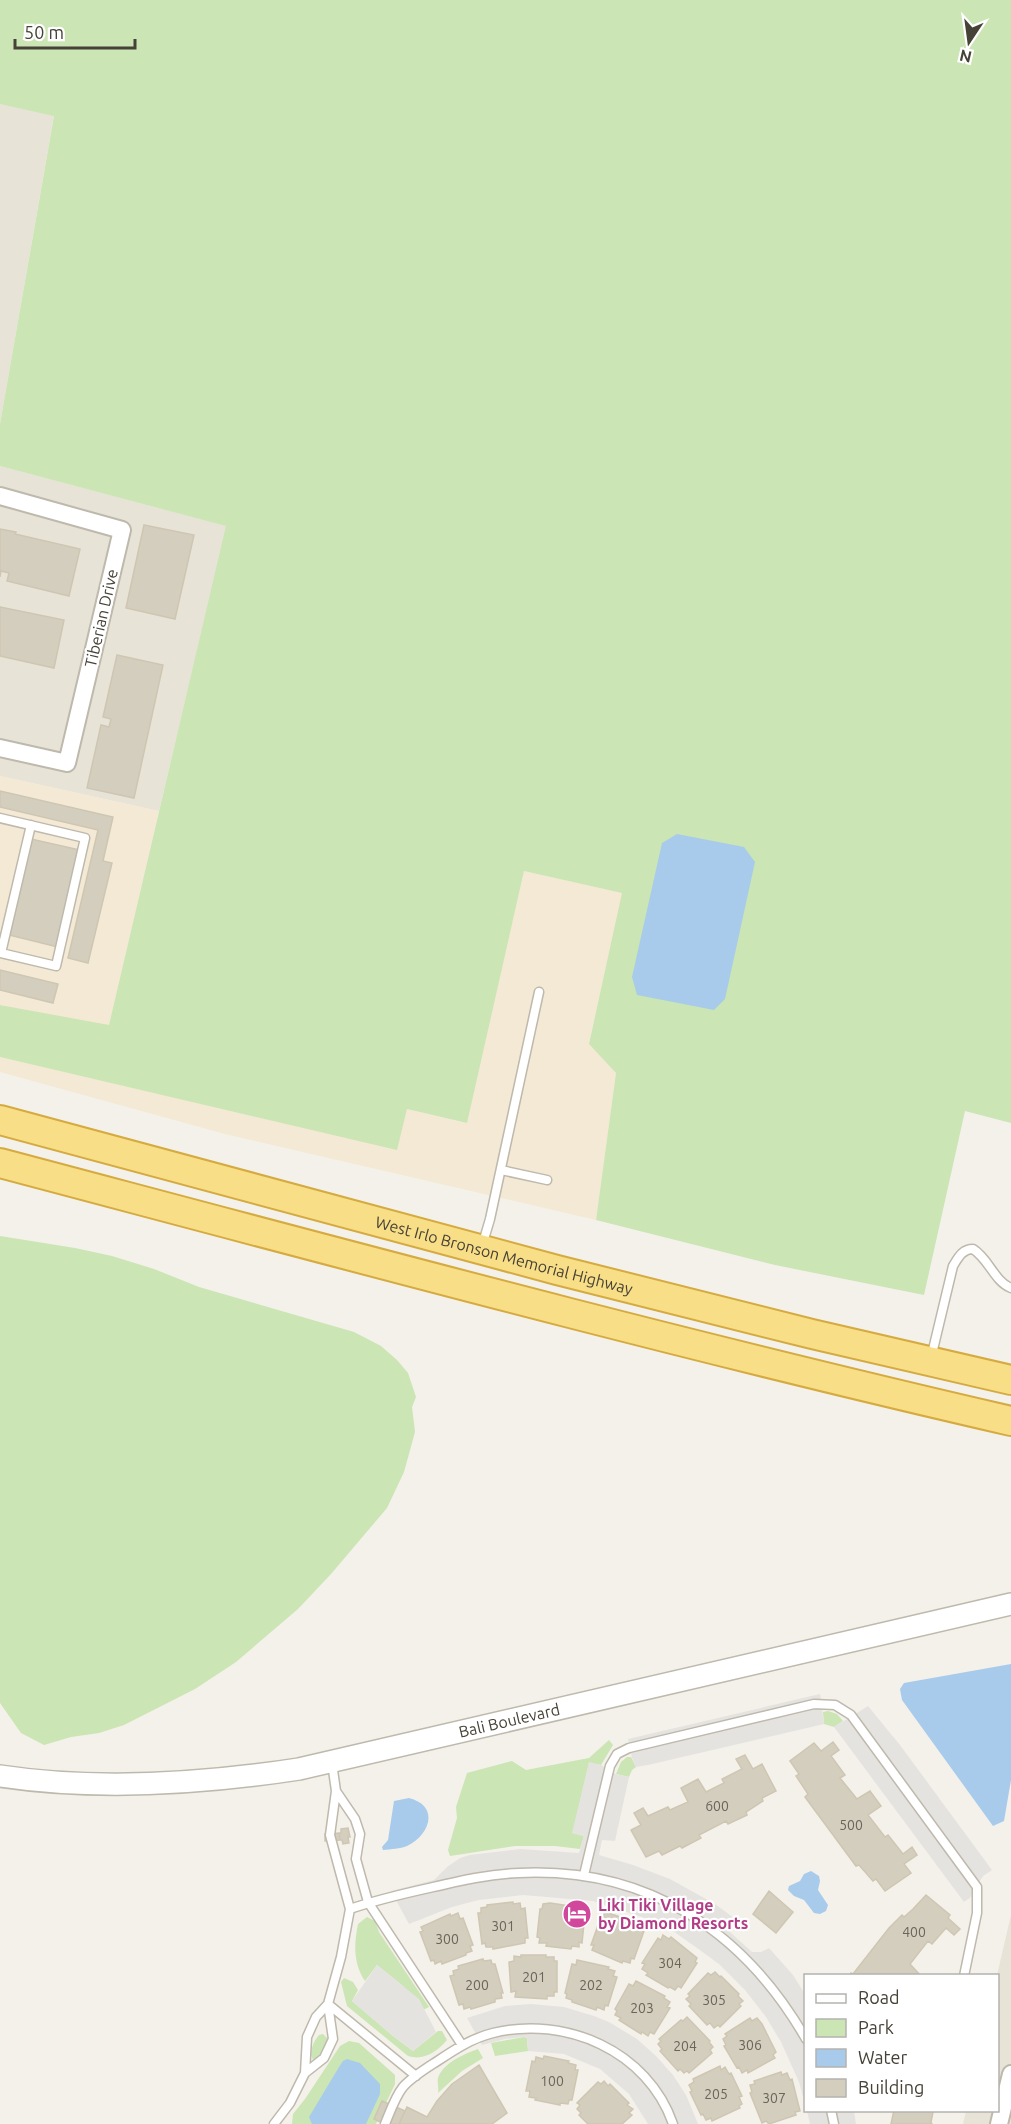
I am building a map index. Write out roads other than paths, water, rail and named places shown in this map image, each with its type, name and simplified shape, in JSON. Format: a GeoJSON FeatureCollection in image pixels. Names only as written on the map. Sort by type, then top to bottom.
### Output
{"type":"FeatureCollection","features":[{"type":"Feature","properties":{"kind":"highway","name":"West Irlo Bronson Memorial Highway"},"geometry":{"type":"LineString","coordinates":[[0,1120],[557,1270],[812,1334],[1011,1380]]}},
{"type":"Feature","properties":{"kind":"highway"},"geometry":{"type":"LineString","coordinates":[[0,1163],[784,1368],[1011,1421]]}},
{"type":"Feature","properties":{"kind":"highway"},"geometry":{"type":"LineString","coordinates":[[381,1264],[447,1264],[464,1259],[481,1250]]}},
{"type":"Feature","properties":{"kind":"highway"},"geometry":{"type":"LineString","coordinates":[[472,1288],[483,1278],[504,1272],[557,1270]]}},
{"type":"Feature","properties":{"kind":"street","name":"Tiberian Drive"},"geometry":{"type":"LineString","coordinates":[[0,496],[122,530],[67,763],[0,748]]}},
{"type":"Feature","properties":{"kind":"street","name":"Bali Boulevard"},"geometry":{"type":"LineString","coordinates":[[0,1776],[57,1781],[165,1783],[264,1774],[332,1763],[1011,1604]]}},
{"type":"Feature","properties":{"kind":"street"},"geometry":{"type":"LineString","coordinates":[[999,2124],[1011,2074]]}},
{"type":"Feature","properties":{"kind":"lane"},"geometry":{"type":"LineString","coordinates":[[0,818],[31,825],[85,838],[56,966],[1,953],[31,825]]}},
{"type":"Feature","properties":{"kind":"lane"},"geometry":{"type":"LineString","coordinates":[[481,1250],[490,1219],[539,992]]}},
{"type":"Feature","properties":{"kind":"lane"},"geometry":{"type":"LineString","coordinates":[[501,1170],[547,1180]]}},
{"type":"Feature","properties":{"kind":"lane"},"geometry":{"type":"LineString","coordinates":[[930,1361],[952,1266],[958,1256],[967,1249],[973,1249],[988,1264],[1003,1285],[1011,1288]]}},
{"type":"Feature","properties":{"kind":"lane"},"geometry":{"type":"LineString","coordinates":[[584,1875],[610,1766],[617,1754],[629,1748],[814,1704],[835,1705],[851,1715],[977,1887],[978,1913],[964,1974]]}},
{"type":"Feature","properties":{"kind":"lane"},"geometry":{"type":"LineString","coordinates":[[304,2073],[324,2058],[333,2039],[328,2004],[341,1957],[350,1909],[330,1835],[336,1791],[332,1763]]}},
{"type":"Feature","properties":{"kind":"lane"},"geometry":{"type":"LineString","coordinates":[[336,1791],[355,1819],[360,1834],[356,1858],[368,1902],[462,2045]]}},
{"type":"Feature","properties":{"kind":"lane"},"geometry":{"type":"LineString","coordinates":[[350,1909],[368,1902],[475,1877],[540,1872],[584,1875],[648,1893],[686,1912],[714,1930],[752,1964],[783,2002],[804,2036]]}},
{"type":"Feature","properties":{"kind":"lane"},"geometry":{"type":"LineString","coordinates":[[274,2124],[290,2103],[304,2073],[307,2037],[316,2017],[328,2004]]}},
{"type":"Feature","properties":{"kind":"lane"},"geometry":{"type":"LineString","coordinates":[[328,2004],[416,2076]]}},
{"type":"Feature","properties":{"kind":"lane"},"geometry":{"type":"LineString","coordinates":[[385,2124],[403,2087],[416,2076],[462,2045],[492,2033],[522,2028],[556,2029],[588,2038],[618,2054],[644,2077],[664,2105],[673,2124]]}},
{"type":"Feature","properties":{"kind":"water"},"geometry":{"type":"Polygon","coordinates":[[[677,834],[744,847],[755,862],[725,999],[714,1010],[637,995],[632,977],[662,843],[677,834]]]}},
{"type":"Feature","properties":{"kind":"water"},"geometry":{"type":"Polygon","coordinates":[[[1011,1664],[1011,1780],[1004,1821],[993,1826],[902,1700],[900,1689],[904,1683],[1011,1664]]]}},
{"type":"Feature","properties":{"kind":"water"},"geometry":{"type":"Polygon","coordinates":[[[409,1798],[425,1807],[428,1814],[426,1828],[415,1841],[407,1846],[383,1850],[382,1847],[388,1840],[394,1801],[409,1798]]]}},
{"type":"Feature","properties":{"kind":"water"},"geometry":{"type":"Polygon","coordinates":[[[811,1871],[819,1876],[818,1890],[828,1905],[826,1911],[820,1914],[814,1913],[804,1900],[794,1896],[788,1890],[789,1886],[800,1881],[804,1874],[811,1871]]]}},
{"type":"Feature","properties":{"kind":"water"},"geometry":{"type":"Polygon","coordinates":[[[347,2059],[360,2063],[380,2084],[380,2094],[366,2124],[312,2124],[309,2117],[339,2067],[347,2059]]]}},
{"type":"Feature","properties":{"kind":"place","name":"Liki Tiki Village by Diamond Resorts"},"geometry":{"type":"Point","coordinates":[577,1914]}}]}
